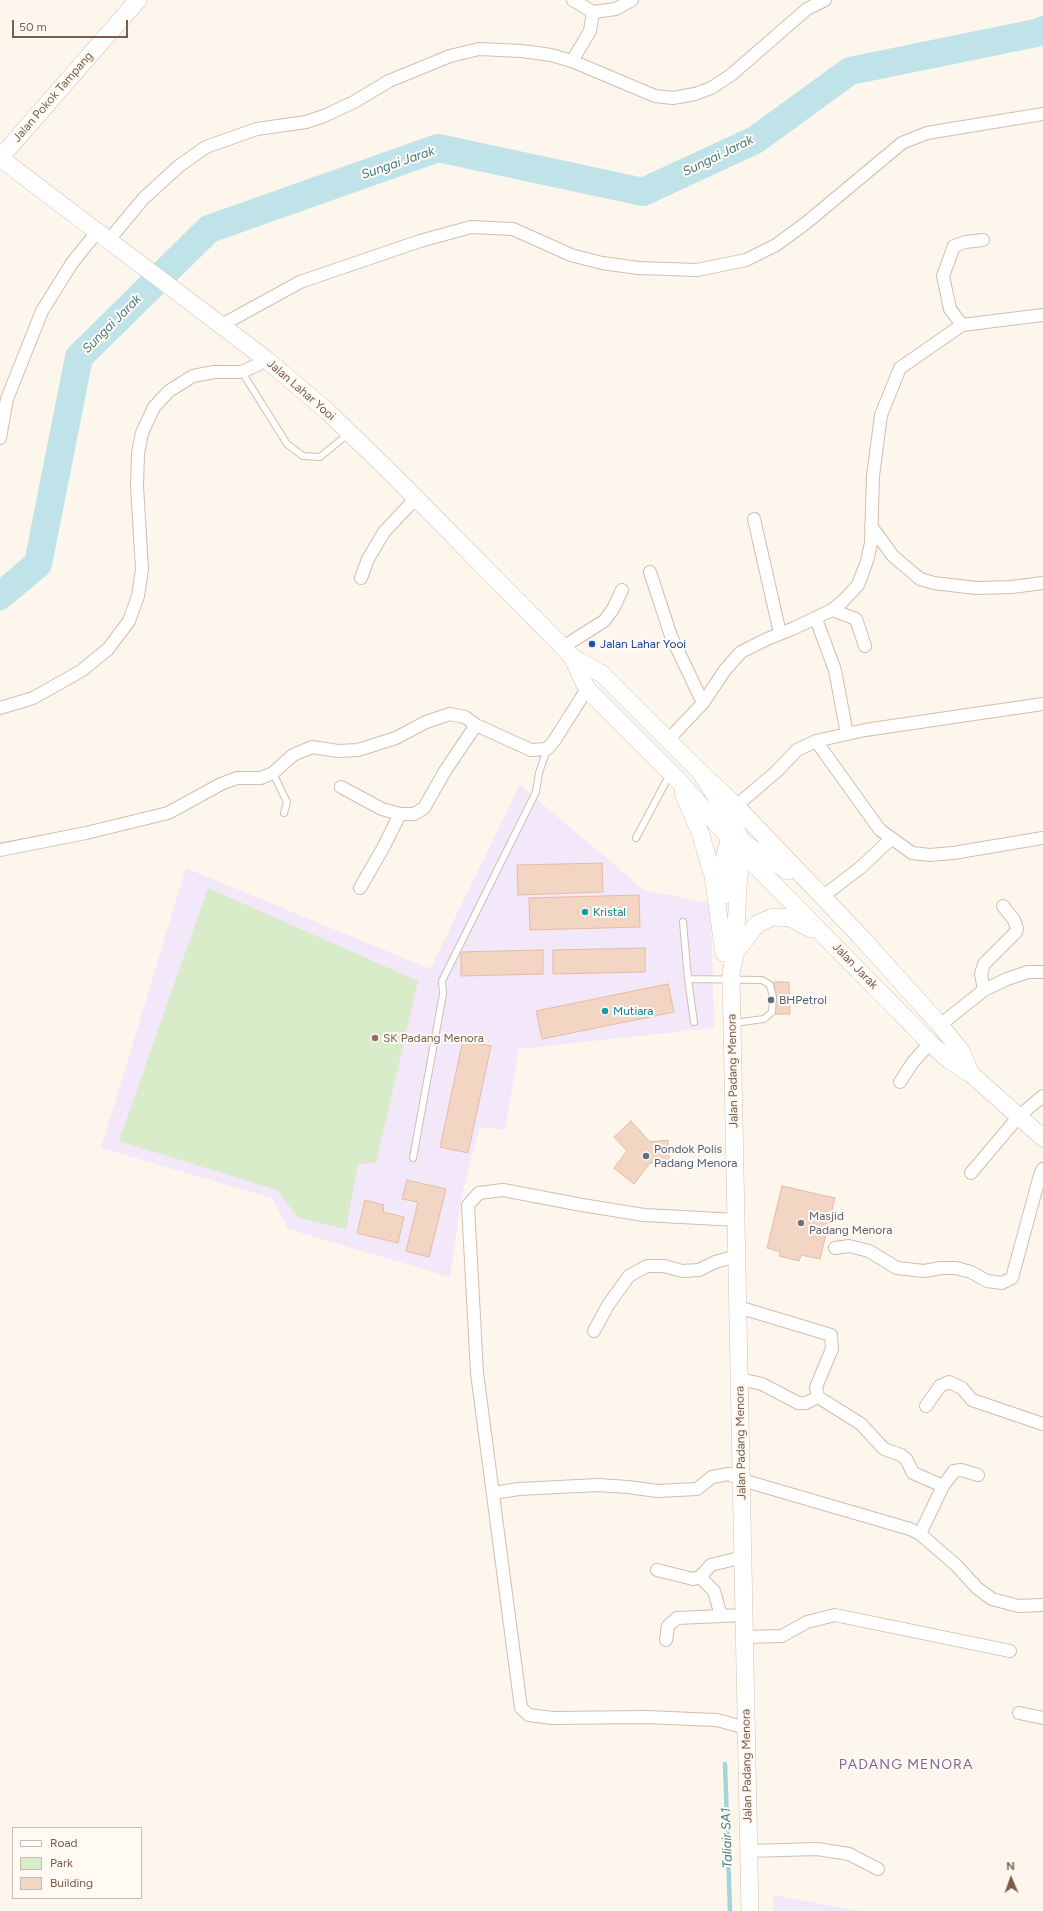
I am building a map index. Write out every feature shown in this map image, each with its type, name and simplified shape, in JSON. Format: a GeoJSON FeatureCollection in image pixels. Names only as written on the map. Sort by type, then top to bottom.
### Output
{"type":"FeatureCollection","features":[{"type":"Feature","properties":{"kind":"main road","name":"Jalan Pokok Tampang"},"geometry":{"type":"LineString","coordinates":[[0,158],[138,0]]}},
{"type":"Feature","properties":{"kind":"main road","name":"Jalan Lahar Yooi"},"geometry":{"type":"LineString","coordinates":[[0,158],[200,311],[267,360],[327,411],[416,498],[568,652],[602,674],[700,772]]}},
{"type":"Feature","properties":{"kind":"main road","name":"Jalan Lahar Yooi"},"geometry":{"type":"LineString","coordinates":[[568,652],[587,689],[738,843]]}},
{"type":"Feature","properties":{"kind":"main road"},"geometry":{"type":"LineString","coordinates":[[700,772],[736,806],[820,894]]}},
{"type":"Feature","properties":{"kind":"main road"},"geometry":{"type":"LineString","coordinates":[[700,772],[734,825],[738,843],[772,860],[820,894]]}},
{"type":"Feature","properties":{"kind":"main road"},"geometry":{"type":"LineString","coordinates":[[674,777],[700,832],[713,876],[730,953]]}},
{"type":"Feature","properties":{"kind":"main road","name":"Jalan Jarak"},"geometry":{"type":"LineString","coordinates":[[738,843],[930,1043],[949,1060],[972,1074],[1043,1138]]}},
{"type":"Feature","properties":{"kind":"main road","name":"Jalan Padang Menora"},"geometry":{"type":"LineString","coordinates":[[738,843],[738,886],[730,953],[750,1911]]}},
{"type":"Feature","properties":{"kind":"main road","name":"Jalan Jarak"},"geometry":{"type":"LineString","coordinates":[[820,894],[940,1025],[961,1051],[972,1074]]}},
{"type":"Feature","properties":{"kind":"main road"},"geometry":{"type":"LineString","coordinates":[[730,953],[757,924],[774,918],[792,918],[829,939]]}},
{"type":"Feature","properties":{"kind":"street"},"geometry":{"type":"LineString","coordinates":[[573,0],[594,12],[616,9],[632,0]]}},
{"type":"Feature","properties":{"kind":"street"},"geometry":{"type":"LineString","coordinates":[[0,438],[7,399],[42,310],[72,263],[107,240],[143,199],[179,166],[206,147],[257,129],[306,122],[354,102],[390,81],[422,67],[450,56],[479,49],[522,51],[572,61],[655,96],[674,98],[695,94],[711,88],[732,75],[807,9],[825,0]]}},
{"type":"Feature","properties":{"kind":"street"},"geometry":{"type":"LineString","coordinates":[[572,61],[590,31],[594,12]]}},
{"type":"Feature","properties":{"kind":"street"},"geometry":{"type":"LineString","coordinates":[[220,326],[300,282],[399,248],[470,227],[513,229],[571,255],[602,263],[638,268],[697,270],[746,260],[776,245],[806,223],[902,143],[927,133],[1043,114]]}},
{"type":"Feature","properties":{"kind":"street"},"geometry":{"type":"LineString","coordinates":[[962,325],[950,309],[943,276],[954,246],[964,242],[983,240]]}},
{"type":"Feature","properties":{"kind":"street"},"geometry":{"type":"LineString","coordinates":[[668,740],[703,704],[725,670],[741,652],[780,633],[816,619],[832,610],[843,602],[858,585],[867,561],[871,543],[873,476],[881,415],[900,368],[962,325],[1043,315]]}},
{"type":"Feature","properties":{"kind":"street"},"geometry":{"type":"LineString","coordinates":[[0,708],[33,698],[81,671],[108,649],[129,620],[138,596],[142,569],[137,486],[138,453],[142,433],[154,407],[169,391],[193,376],[214,372],[242,372],[267,360]]}},
{"type":"Feature","properties":{"kind":"street"},"geometry":{"type":"LineString","coordinates":[[361,578],[368,559],[384,532],[416,498]]}},
{"type":"Feature","properties":{"kind":"street"},"geometry":{"type":"LineString","coordinates":[[754,519],[780,633]]}},
{"type":"Feature","properties":{"kind":"street"},"geometry":{"type":"LineString","coordinates":[[872,526],[893,556],[920,579],[934,584],[976,588],[1012,587],[1043,583]]}},
{"type":"Feature","properties":{"kind":"street"},"geometry":{"type":"LineString","coordinates":[[650,572],[671,636],[703,704]]}},
{"type":"Feature","properties":{"kind":"street"},"geometry":{"type":"LineString","coordinates":[[568,652],[604,621],[613,609],[622,590]]}},
{"type":"Feature","properties":{"kind":"street"},"geometry":{"type":"LineString","coordinates":[[832,610],[856,619],[865,646]]}},
{"type":"Feature","properties":{"kind":"street"},"geometry":{"type":"LineString","coordinates":[[816,619],[835,670],[847,734]]}},
{"type":"Feature","properties":{"kind":"street"},"geometry":{"type":"LineString","coordinates":[[0,850],[86,833],[168,813],[222,784],[237,778],[261,778],[274,773],[293,755],[312,747],[338,751],[358,750],[396,738],[426,722],[450,714],[465,717],[476,725],[531,750],[547,749],[554,741],[587,689]]}},
{"type":"Feature","properties":{"kind":"street"},"geometry":{"type":"LineString","coordinates":[[736,806],[777,771],[797,750],[816,741],[865,730],[1043,704]]}},
{"type":"Feature","properties":{"kind":"street"},"geometry":{"type":"LineString","coordinates":[[342,787],[382,809],[400,814],[414,814],[424,808],[445,771],[476,725]]}},
{"type":"Feature","properties":{"kind":"street"},"geometry":{"type":"LineString","coordinates":[[816,741],[880,830],[912,854],[930,855],[1043,838]]}},
{"type":"Feature","properties":{"kind":"street"},"geometry":{"type":"LineString","coordinates":[[360,888],[383,848],[400,814]]}},
{"type":"Feature","properties":{"kind":"street"},"geometry":{"type":"LineString","coordinates":[[820,894],[860,868],[891,839]]}},
{"type":"Feature","properties":{"kind":"street"},"geometry":{"type":"LineString","coordinates":[[984,990],[981,974],[984,964],[1016,932],[1017,928],[1014,920],[1003,906]]}},
{"type":"Feature","properties":{"kind":"street"},"geometry":{"type":"LineString","coordinates":[[940,1025],[984,990],[1007,979],[1028,972],[1043,972]]}},
{"type":"Feature","properties":{"kind":"street"},"geometry":{"type":"LineString","coordinates":[[900,1082],[913,1062],[930,1043]]}},
{"type":"Feature","properties":{"kind":"street"},"geometry":{"type":"LineString","coordinates":[[971,1173],[1019,1116],[1043,1096]]}},
{"type":"Feature","properties":{"kind":"street"},"geometry":{"type":"LineString","coordinates":[[835,1248],[849,1246],[869,1251],[897,1268],[924,1271],[940,1268],[956,1268],[971,1272],[987,1281],[1002,1283],[1012,1278],[1043,1169]]}},
{"type":"Feature","properties":{"kind":"street"},"geometry":{"type":"LineString","coordinates":[[736,1220],[644,1215],[582,1206],[503,1190],[479,1193],[468,1205],[478,1373],[521,1708],[529,1715],[552,1718],[646,1717],[716,1720],[746,1728]]}},
{"type":"Feature","properties":{"kind":"street"},"geometry":{"type":"LineString","coordinates":[[594,1331],[608,1305],[629,1276],[647,1266],[664,1266],[682,1271],[699,1270],[715,1262],[737,1256]]}},
{"type":"Feature","properties":{"kind":"street"},"geometry":{"type":"LineString","coordinates":[[738,1307],[831,1335],[832,1349],[816,1387],[818,1396],[861,1424],[884,1449],[901,1455],[906,1459],[913,1473],[943,1486]]}},
{"type":"Feature","properties":{"kind":"street"},"geometry":{"type":"LineString","coordinates":[[740,1378],[762,1384],[798,1403],[806,1403],[818,1396]]}},
{"type":"Feature","properties":{"kind":"street"},"geometry":{"type":"LineString","coordinates":[[926,1406],[940,1386],[949,1382],[962,1388],[972,1400],[1043,1424]]}},
{"type":"Feature","properties":{"kind":"street"},"geometry":{"type":"LineString","coordinates":[[920,1534],[943,1486],[954,1472],[961,1470],[978,1475]]}},
{"type":"Feature","properties":{"kind":"street"},"geometry":{"type":"LineString","coordinates":[[493,1493],[519,1489],[598,1485],[657,1491],[697,1489],[712,1477],[729,1474],[742,1480],[910,1529],[920,1534],[956,1565],[977,1588],[992,1599],[1018,1606],[1043,1605]]}},
{"type":"Feature","properties":{"kind":"street"},"geometry":{"type":"LineString","coordinates":[[657,1570],[693,1580],[700,1577],[711,1565],[743,1557]]}},
{"type":"Feature","properties":{"kind":"street"},"geometry":{"type":"LineString","coordinates":[[700,1577],[714,1590],[721,1616]]}},
{"type":"Feature","properties":{"kind":"street"},"geometry":{"type":"LineString","coordinates":[[666,1640],[668,1626],[676,1618],[744,1615]]}},
{"type":"Feature","properties":{"kind":"street"},"geometry":{"type":"LineString","coordinates":[[745,1637],[782,1636],[807,1622],[835,1615],[1010,1651]]}},
{"type":"Feature","properties":{"kind":"street"},"geometry":{"type":"LineString","coordinates":[[1019,1713],[1043,1718]]}},
{"type":"Feature","properties":{"kind":"street"},"geometry":{"type":"LineString","coordinates":[[749,1851],[817,1849],[849,1854],[878,1869]]}},
{"type":"Feature","properties":{"kind":"lane"},"geometry":{"type":"LineString","coordinates":[[242,372],[287,444],[304,456],[320,457],[349,433]]}},
{"type":"Feature","properties":{"kind":"lane"},"geometry":{"type":"LineString","coordinates":[[414,1158],[443,994],[442,981],[536,792],[539,773],[547,749]]}},
{"type":"Feature","properties":{"kind":"lane"},"geometry":{"type":"LineString","coordinates":[[274,773],[287,802],[284,813]]}},
{"type":"Feature","properties":{"kind":"lane"},"geometry":{"type":"LineString","coordinates":[[636,838],[674,777]]}},
{"type":"Feature","properties":{"kind":"lane"},"geometry":{"type":"LineString","coordinates":[[682,922],[694,1022]]}},
{"type":"Feature","properties":{"kind":"lane"},"geometry":{"type":"LineString","coordinates":[[688,979],[731,977],[762,980],[770,985],[773,997],[772,1012],[764,1019],[732,1023]]}},
{"type":"Feature","properties":{"kind":"shaded area","name":"SK Padang Menora"},"geometry":{"type":"Polygon","coordinates":[[[520,785],[644,890],[711,903],[714,1028],[519,1049],[505,1130],[480,1127],[462,1194],[450,1277],[288,1229],[272,1198],[101,1148],[186,868],[430,969],[520,785]]]}},
{"type":"Feature","properties":{"kind":"shaded area"},"geometry":{"type":"Polygon","coordinates":[[[773,1895],[860,1911],[773,1911],[773,1895]]]}},
{"type":"Feature","properties":{"kind":"green space"},"geometry":{"type":"Polygon","coordinates":[[[208,888],[418,981],[376,1163],[358,1164],[346,1229],[298,1218],[277,1190],[119,1141],[208,888]]]}},
{"type":"Feature","properties":{"kind":"building"},"geometry":{"type":"Polygon","coordinates":[[[602,863],[603,892],[518,895],[517,865],[602,863]]]}},
{"type":"Feature","properties":{"kind":"building","name":"Kristal"},"geometry":{"type":"Polygon","coordinates":[[[639,895],[640,927],[530,930],[529,898],[639,895]]]}},
{"type":"Feature","properties":{"kind":"building"},"geometry":{"type":"Polygon","coordinates":[[[645,948],[645,972],[553,974],[553,950],[645,948]]]}},
{"type":"Feature","properties":{"kind":"building"},"geometry":{"type":"Polygon","coordinates":[[[543,950],[543,974],[461,976],[461,952],[543,950]]]}},
{"type":"Feature","properties":{"kind":"building"},"geometry":{"type":"Polygon","coordinates":[[[774,982],[789,982],[790,1014],[775,1014],[774,982]]]}},
{"type":"Feature","properties":{"kind":"building","name":"Mutiara"},"geometry":{"type":"Polygon","coordinates":[[[668,984],[674,1012],[542,1039],[536,1011],[668,984]]]}},
{"type":"Feature","properties":{"kind":"building"},"geometry":{"type":"Polygon","coordinates":[[[463,1040],[491,1046],[468,1153],[440,1147],[463,1040]]]}},
{"type":"Feature","properties":{"kind":"building","name":"Pondok Polis Padang Menora"},"geometry":{"type":"Polygon","coordinates":[[[631,1121],[650,1142],[668,1140],[669,1162],[650,1163],[634,1184],[614,1168],[627,1151],[614,1137],[631,1121]]]}},
{"type":"Feature","properties":{"kind":"building"},"geometry":{"type":"Polygon","coordinates":[[[407,1180],[446,1189],[429,1257],[406,1251],[418,1202],[402,1199],[407,1180]]]}},
{"type":"Feature","properties":{"kind":"building","name":"Masjid Padang Menora"},"geometry":{"type":"Polygon","coordinates":[[[782,1186],[835,1198],[820,1259],[801,1255],[799,1261],[779,1256],[781,1252],[767,1248],[782,1186]]]}},
{"type":"Feature","properties":{"kind":"building"},"geometry":{"type":"Polygon","coordinates":[[[365,1200],[384,1205],[383,1212],[404,1217],[398,1243],[357,1233],[365,1200]]]}},
{"type":"Feature","properties":{"kind":"waterway","name":"Sungai Jarak"},"geometry":{"type":"LineString","coordinates":[[0,596],[38,564],[79,357],[209,229],[438,148],[643,192],[755,140],[850,71],[1036,33],[1043,30]]}},
{"type":"Feature","properties":{"kind":"waterway","name":"Taliair SA1"},"geometry":{"type":"LineString","coordinates":[[725,1764],[730,1911]]}},
{"type":"Feature","properties":{"kind":"place","name":"Jalan Lahar Yooi"},"geometry":{"type":"Point","coordinates":[592,644]}},
{"type":"Feature","properties":{"kind":"place","name":"Kristal"},"geometry":{"type":"Point","coordinates":[585,912]}},
{"type":"Feature","properties":{"kind":"place","name":"BHPetrol"},"geometry":{"type":"Point","coordinates":[771,1000]}},
{"type":"Feature","properties":{"kind":"place","name":"Mutiara"},"geometry":{"type":"Point","coordinates":[605,1011]}},
{"type":"Feature","properties":{"kind":"place","name":"SK Padang Menora"},"geometry":{"type":"Point","coordinates":[375,1038]}},
{"type":"Feature","properties":{"kind":"place","name":"Pondok Polis Padang Menora"},"geometry":{"type":"Point","coordinates":[646,1156]}},
{"type":"Feature","properties":{"kind":"place","name":"Masjid Padang Menora"},"geometry":{"type":"Point","coordinates":[801,1223]}},
{"type":"Feature","properties":{"kind":"district","name":"PADANG MENORA"},"geometry":{"type":"Point","coordinates":[906,1765]}}]}
